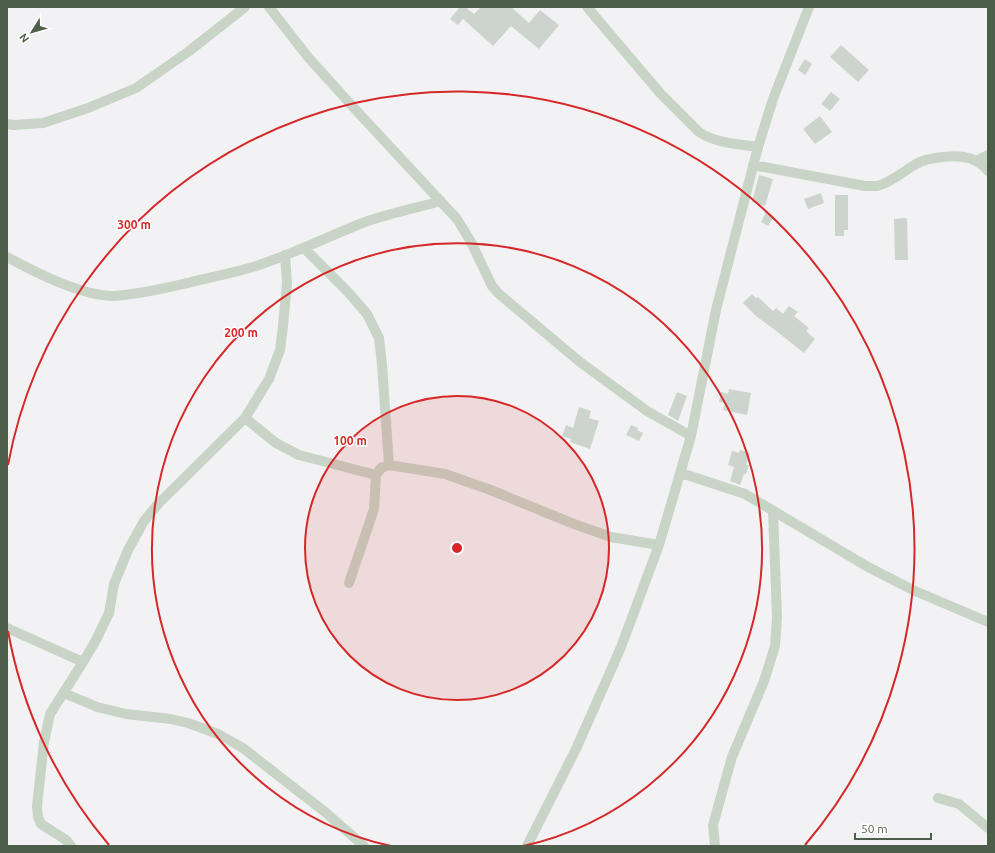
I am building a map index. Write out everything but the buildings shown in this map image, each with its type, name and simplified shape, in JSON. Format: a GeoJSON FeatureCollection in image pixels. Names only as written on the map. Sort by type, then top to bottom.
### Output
{"type":"FeatureCollection","features":[{"type":"Feature","properties":{"kind":"street"},"geometry":{"type":"LineString","coordinates":[[7,124],[43,123],[88,108],[136,88],[188,52],[245,7]]}},
{"type":"Feature","properties":{"kind":"street"},"geometry":{"type":"LineString","coordinates":[[269,7],[354,108],[457,219],[471,242],[492,286],[498,293],[580,362],[647,411],[691,436]]}},
{"type":"Feature","properties":{"kind":"street"},"geometry":{"type":"LineString","coordinates":[[527,846],[576,749],[611,670],[659,545],[691,436],[716,310],[753,165],[773,99],[808,7]]}},
{"type":"Feature","properties":{"kind":"street"},"geometry":{"type":"LineString","coordinates":[[591,9],[660,93],[699,132],[706,137],[716,140],[758,147]]}},
{"type":"Feature","properties":{"kind":"street"},"geometry":{"type":"LineString","coordinates":[[976,161],[988,155]]}},
{"type":"Feature","properties":{"kind":"street"},"geometry":{"type":"LineString","coordinates":[[753,165],[865,186],[877,186],[884,183],[921,161],[949,156],[966,156],[985,167],[988,171]]}},
{"type":"Feature","properties":{"kind":"street"},"geometry":{"type":"LineString","coordinates":[[7,257],[40,275],[87,292],[113,296],[159,290],[255,266],[304,248],[366,222],[392,213],[441,201]]}},
{"type":"Feature","properties":{"kind":"street"},"geometry":{"type":"LineString","coordinates":[[304,248],[348,292],[367,314],[379,338],[389,465]]}},
{"type":"Feature","properties":{"kind":"street"},"geometry":{"type":"LineString","coordinates":[[71,846],[66,840],[41,824],[38,817],[37,806],[46,729],[50,714],[84,662],[109,613],[114,584],[128,550],[144,521],[158,504],[245,418],[269,379],[280,350],[286,297],[285,255]]}},
{"type":"Feature","properties":{"kind":"street"},"geometry":{"type":"LineString","coordinates":[[245,418],[276,443],[299,455],[376,475]]}},
{"type":"Feature","properties":{"kind":"street"},"geometry":{"type":"LineString","coordinates":[[349,583],[374,509],[376,475],[381,468],[389,465],[445,474],[488,489],[574,524],[611,537],[659,545]]}},
{"type":"Feature","properties":{"kind":"street"},"geometry":{"type":"LineString","coordinates":[[681,473],[745,494],[868,567],[915,591],[988,622]]}},
{"type":"Feature","properties":{"kind":"street"},"geometry":{"type":"LineString","coordinates":[[715,846],[713,825],[732,757],[764,681],[775,646],[777,618],[773,511]]}},
{"type":"Feature","properties":{"kind":"street"},"geometry":{"type":"LineString","coordinates":[[7,628],[84,662]]}},
{"type":"Feature","properties":{"kind":"street"},"geometry":{"type":"LineString","coordinates":[[64,693],[97,707],[126,714],[188,723],[218,734],[243,748],[325,812],[364,846]]}},
{"type":"Feature","properties":{"kind":"street"},"geometry":{"type":"LineString","coordinates":[[938,798],[959,804],[988,828]]}}]}
